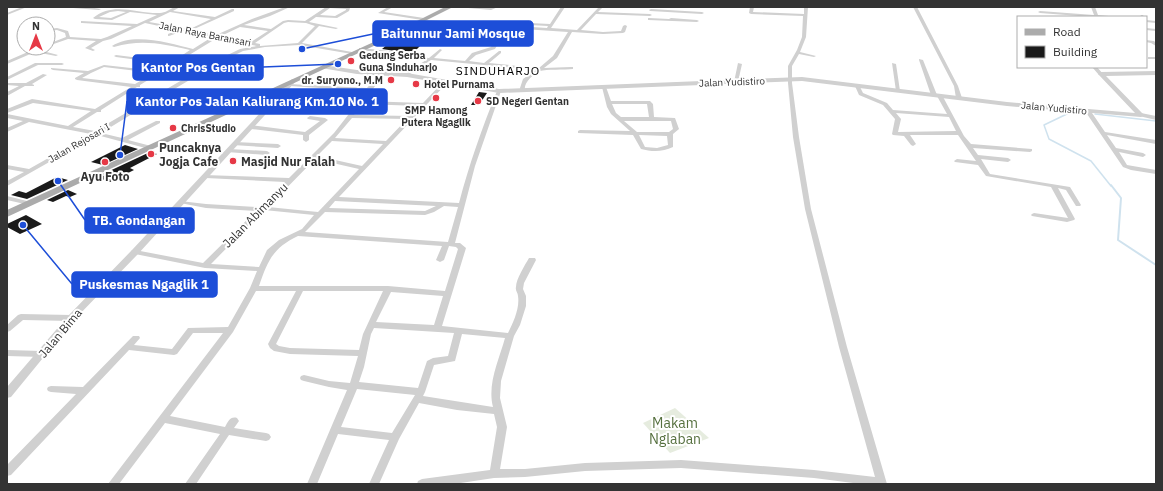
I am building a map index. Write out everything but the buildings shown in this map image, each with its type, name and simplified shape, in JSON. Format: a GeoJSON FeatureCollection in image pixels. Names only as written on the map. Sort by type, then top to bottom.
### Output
{"type":"FeatureCollection","features":[{"type":"Feature","properties":{"kind":"main road"},"geometry":{"type":"LineString","coordinates":[[7,214],[149,147],[288,85],[450,7]]}},
{"type":"Feature","properties":{"kind":"street"},"geometry":{"type":"LineString","coordinates":[[7,14],[25,7]]}},
{"type":"Feature","properties":{"kind":"street"},"geometry":{"type":"LineString","coordinates":[[73,7],[99,9]]}},
{"type":"Feature","properties":{"kind":"street"},"geometry":{"type":"LineString","coordinates":[[93,50],[87,48],[101,40],[114,36],[178,7]]}},
{"type":"Feature","properties":{"kind":"street"},"geometry":{"type":"LineString","coordinates":[[68,128],[215,37],[288,7]]}},
{"type":"Feature","properties":{"kind":"street"},"geometry":{"type":"LineString","coordinates":[[306,22],[329,7],[347,8],[348,10],[337,17],[317,16]]}},
{"type":"Feature","properties":{"kind":"street"},"geometry":{"type":"LineString","coordinates":[[391,7],[380,13],[422,20],[505,28],[570,32],[622,32],[625,26]]}},
{"type":"Feature","properties":{"kind":"street"},"geometry":{"type":"LineString","coordinates":[[468,7],[496,7]]}},
{"type":"Feature","properties":{"kind":"street"},"geometry":{"type":"LineString","coordinates":[[548,30],[563,7]]}},
{"type":"Feature","properties":{"kind":"street"},"geometry":{"type":"LineString","coordinates":[[577,32],[601,7]]}},
{"type":"Feature","properties":{"kind":"street"},"geometry":{"type":"LineString","coordinates":[[422,484],[477,480],[494,474],[525,473],[585,467],[681,464],[814,474],[882,483],[843,347],[808,209],[796,137],[790,66],[798,53],[804,37],[806,11],[751,13],[752,7]]}},
{"type":"Feature","properties":{"kind":"street"},"geometry":{"type":"LineString","coordinates":[[915,7],[956,86],[959,98]]}},
{"type":"Feature","properties":{"kind":"street"},"geometry":{"type":"LineString","coordinates":[[1035,7],[1044,16]]}},
{"type":"Feature","properties":{"kind":"street"},"geometry":{"type":"LineString","coordinates":[[7,8],[19,9]]}},
{"type":"Feature","properties":{"kind":"street"},"geometry":{"type":"LineString","coordinates":[[649,25],[651,8],[702,11],[697,21],[689,27]]}},
{"type":"Feature","properties":{"kind":"street"},"geometry":{"type":"LineString","coordinates":[[190,30],[233,10]]}},
{"type":"Feature","properties":{"kind":"street"},"geometry":{"type":"LineString","coordinates":[[128,12],[112,19],[95,18],[110,11],[128,12],[162,14]]}},
{"type":"Feature","properties":{"kind":"street"},"geometry":{"type":"LineString","coordinates":[[168,11],[214,18]]}},
{"type":"Feature","properties":{"kind":"street"},"geometry":{"type":"LineString","coordinates":[[1040,12],[1085,16]]}},
{"type":"Feature","properties":{"kind":"street"},"geometry":{"type":"LineString","coordinates":[[596,13],[697,21]]}},
{"type":"Feature","properties":{"kind":"street"},"geometry":{"type":"LineString","coordinates":[[251,44],[285,21],[306,22],[336,28]]}},
{"type":"Feature","properties":{"kind":"street"},"geometry":{"type":"LineString","coordinates":[[82,22],[138,25]]}},
{"type":"Feature","properties":{"kind":"street","name":"Jalan Raya Baransari"},"geometry":{"type":"LineString","coordinates":[[145,22],[265,46]]}},
{"type":"Feature","properties":{"kind":"street"},"geometry":{"type":"LineString","coordinates":[[530,24],[551,25]]}},
{"type":"Feature","properties":{"kind":"street"},"geometry":{"type":"LineString","coordinates":[[299,44],[318,25]]}},
{"type":"Feature","properties":{"kind":"street"},"geometry":{"type":"LineString","coordinates":[[240,26],[272,30]]}},
{"type":"Feature","properties":{"kind":"street"},"geometry":{"type":"LineString","coordinates":[[466,62],[474,54],[493,48],[505,28]]}},
{"type":"Feature","properties":{"kind":"street"},"geometry":{"type":"LineString","coordinates":[[1147,28],[1156,30]]}},
{"type":"Feature","properties":{"kind":"street"},"geometry":{"type":"LineString","coordinates":[[56,29],[67,32],[68,38]]}},
{"type":"Feature","properties":{"kind":"street"},"geometry":{"type":"LineString","coordinates":[[169,36],[184,29]]}},
{"type":"Feature","properties":{"kind":"street"},"geometry":{"type":"LineString","coordinates":[[523,91],[523,82],[555,56],[570,32]]}},
{"type":"Feature","properties":{"kind":"street"},"geometry":{"type":"LineString","coordinates":[[391,36],[445,41]]}},
{"type":"Feature","properties":{"kind":"street"},"geometry":{"type":"LineString","coordinates":[[56,42],[68,38],[101,40]]}},
{"type":"Feature","properties":{"kind":"street"},"geometry":{"type":"LineString","coordinates":[[114,46],[126,41],[162,43],[194,50]]}},
{"type":"Feature","properties":{"kind":"street"},"geometry":{"type":"LineString","coordinates":[[1147,41],[1156,45]]}},
{"type":"Feature","properties":{"kind":"street","name":"Jalan Rejosari I"},"geometry":{"type":"LineString","coordinates":[[7,184],[96,134],[212,64],[242,50],[265,46],[299,44],[352,54]]}},
{"type":"Feature","properties":{"kind":"street"},"geometry":{"type":"LineString","coordinates":[[361,49],[398,53],[403,56],[486,63],[539,70],[571,68]]}},
{"type":"Feature","properties":{"kind":"street"},"geometry":{"type":"LineString","coordinates":[[407,76],[440,50]]}},
{"type":"Feature","properties":{"kind":"street"},"geometry":{"type":"LineString","coordinates":[[486,63],[498,52]]}},
{"type":"Feature","properties":{"kind":"street"},"geometry":{"type":"LineString","coordinates":[[798,53],[814,56]]}},
{"type":"Feature","properties":{"kind":"street"},"geometry":{"type":"LineString","coordinates":[[7,63],[23,56]]}},
{"type":"Feature","properties":{"kind":"street"},"geometry":{"type":"LineString","coordinates":[[116,56],[172,63]]}},
{"type":"Feature","properties":{"kind":"street"},"geometry":{"type":"LineString","coordinates":[[1150,58],[1156,58]]}},
{"type":"Feature","properties":{"kind":"street"},"geometry":{"type":"LineString","coordinates":[[921,60],[937,96],[988,176],[1070,188],[1078,205]]}},
{"type":"Feature","properties":{"kind":"street"},"geometry":{"type":"LineString","coordinates":[[7,79],[36,64],[62,64]]}},
{"type":"Feature","properties":{"kind":"street"},"geometry":{"type":"LineString","coordinates":[[736,82],[740,64]]}},
{"type":"Feature","properties":{"kind":"street"},"geometry":{"type":"LineString","coordinates":[[894,64],[898,91]]}},
{"type":"Feature","properties":{"kind":"street"},"geometry":{"type":"LineString","coordinates":[[138,86],[76,79],[104,66],[158,72]]}},
{"type":"Feature","properties":{"kind":"street","name":"Jalan Yudistiro"},"geometry":{"type":"LineString","coordinates":[[323,67],[407,76],[499,91],[790,79],[1088,112],[1141,115]]}},
{"type":"Feature","properties":{"kind":"street"},"geometry":{"type":"LineString","coordinates":[[1095,68],[1141,115],[1156,118]]}},
{"type":"Feature","properties":{"kind":"street"},"geometry":{"type":"LineString","coordinates":[[53,69],[89,72]]}},
{"type":"Feature","properties":{"kind":"street"},"geometry":{"type":"LineString","coordinates":[[1101,74],[1156,73]]}},
{"type":"Feature","properties":{"kind":"street","name":"Jalan Abimanyu"},"geometry":{"type":"LineString","coordinates":[[205,266],[261,208],[314,157],[351,116],[382,74]]}},
{"type":"Feature","properties":{"kind":"street"},"geometry":{"type":"LineString","coordinates":[[7,94],[45,75]]}},
{"type":"Feature","properties":{"kind":"street"},"geometry":{"type":"LineString","coordinates":[[114,484],[230,330],[254,288],[261,269],[270,252],[286,239],[304,230],[446,82]]}},
{"type":"Feature","properties":{"kind":"street"},"geometry":{"type":"LineString","coordinates":[[7,84],[32,85]]}},
{"type":"Feature","properties":{"kind":"street"},"geometry":{"type":"LineString","coordinates":[[288,85],[370,90]]}},
{"type":"Feature","properties":{"kind":"street","name":"Jalan Bima"},"geometry":{"type":"LineString","coordinates":[[7,394],[71,318],[182,202],[288,85]]}},
{"type":"Feature","properties":{"kind":"street"},"geometry":{"type":"LineString","coordinates":[[604,86],[609,103],[619,119],[635,133],[643,148],[656,149],[671,146],[670,134]]}},
{"type":"Feature","properties":{"kind":"street"},"geometry":{"type":"LineString","coordinates":[[857,86],[861,94],[883,103],[890,111],[898,122],[894,133],[960,133]]}},
{"type":"Feature","properties":{"kind":"street"},"geometry":{"type":"LineString","coordinates":[[440,260],[448,244],[462,205],[485,128],[499,91]]}},
{"type":"Feature","properties":{"kind":"street"},"geometry":{"type":"LineString","coordinates":[[7,111],[32,100],[98,110]]}},
{"type":"Feature","properties":{"kind":"street"},"geometry":{"type":"LineString","coordinates":[[150,102],[189,107]]}},
{"type":"Feature","properties":{"kind":"street"},"geometry":{"type":"LineString","coordinates":[[360,102],[423,106]]}},
{"type":"Feature","properties":{"kind":"street"},"geometry":{"type":"LineString","coordinates":[[609,103],[648,102],[650,104],[652,119]]}},
{"type":"Feature","properties":{"kind":"street"},"geometry":{"type":"LineString","coordinates":[[318,108],[356,109]]}},
{"type":"Feature","properties":{"kind":"street"},"geometry":{"type":"LineString","coordinates":[[890,111],[950,116]]}},
{"type":"Feature","properties":{"kind":"street"},"geometry":{"type":"LineString","coordinates":[[1088,112],[1126,167],[1156,172]]}},
{"type":"Feature","properties":{"kind":"street"},"geometry":{"type":"LineString","coordinates":[[7,116],[96,134],[149,147]]}},
{"type":"Feature","properties":{"kind":"street"},"geometry":{"type":"LineString","coordinates":[[351,116],[412,118]]}},
{"type":"Feature","properties":{"kind":"street"},"geometry":{"type":"LineString","coordinates":[[251,127],[306,137],[325,121],[310,118]]}},
{"type":"Feature","properties":{"kind":"street"},"geometry":{"type":"LineString","coordinates":[[580,132],[670,134],[676,130],[673,119],[619,119]]}},
{"type":"Feature","properties":{"kind":"street"},"geometry":{"type":"LineString","coordinates":[[7,130],[29,120]]}},
{"type":"Feature","properties":{"kind":"street"},"geometry":{"type":"LineString","coordinates":[[123,140],[158,122]]}},
{"type":"Feature","properties":{"kind":"street"},"geometry":{"type":"LineString","coordinates":[[1103,133],[1156,142]]}},
{"type":"Feature","properties":{"kind":"street"},"geometry":{"type":"LineString","coordinates":[[906,134],[913,144]]}},
{"type":"Feature","properties":{"kind":"street"},"geometry":{"type":"LineString","coordinates":[[330,139],[388,142]]}},
{"type":"Feature","properties":{"kind":"street"},"geometry":{"type":"LineString","coordinates":[[235,144],[278,146]]}},
{"type":"Feature","properties":{"kind":"street"},"geometry":{"type":"LineString","coordinates":[[969,146],[1030,150]]}},
{"type":"Feature","properties":{"kind":"street"},"geometry":{"type":"LineString","coordinates":[[1115,150],[1143,155]]}},
{"type":"Feature","properties":{"kind":"street"},"geometry":{"type":"LineString","coordinates":[[229,151],[267,153]]}},
{"type":"Feature","properties":{"kind":"street"},"geometry":{"type":"LineString","coordinates":[[314,157],[363,168]]}},
{"type":"Feature","properties":{"kind":"street"},"geometry":{"type":"LineString","coordinates":[[957,162],[977,160],[1008,160]]}},
{"type":"Feature","properties":{"kind":"street"},"geometry":{"type":"LineString","coordinates":[[7,167],[30,171]]}},
{"type":"Feature","properties":{"kind":"street"},"geometry":{"type":"LineString","coordinates":[[206,176],[290,180]]}},
{"type":"Feature","properties":{"kind":"street"},"geometry":{"type":"LineString","coordinates":[[1034,215],[1072,219],[1053,185]]}},
{"type":"Feature","properties":{"kind":"street"},"geometry":{"type":"LineString","coordinates":[[7,198],[29,203]]}},
{"type":"Feature","properties":{"kind":"street"},"geometry":{"type":"LineString","coordinates":[[334,199],[462,205]]}},
{"type":"Feature","properties":{"kind":"street"},"geometry":{"type":"LineString","coordinates":[[182,202],[206,206],[322,212],[425,213],[432,212],[443,204]]}},
{"type":"Feature","properties":{"kind":"street"},"geometry":{"type":"LineString","coordinates":[[298,234],[458,245],[462,248],[436,328]]}},
{"type":"Feature","properties":{"kind":"street"},"geometry":{"type":"LineString","coordinates":[[135,252],[205,266],[261,269]]}},
{"type":"Feature","properties":{"kind":"street"},"geometry":{"type":"LineString","coordinates":[[494,474],[502,427],[495,398],[497,381],[510,336],[516,325],[522,306],[522,296],[519,289],[520,283],[532,260]]}},
{"type":"Feature","properties":{"kind":"street"},"geometry":{"type":"LineString","coordinates":[[254,288],[388,289],[448,294]]}},
{"type":"Feature","properties":{"kind":"street"},"geometry":{"type":"LineString","coordinates":[[301,288],[272,344],[273,346],[278,349],[290,351],[363,353]]}},
{"type":"Feature","properties":{"kind":"street"},"geometry":{"type":"LineString","coordinates":[[312,484],[353,386],[363,353],[365,339],[388,289]]}},
{"type":"Feature","properties":{"kind":"street"},"geometry":{"type":"LineString","coordinates":[[7,329],[21,317],[71,318]]}},
{"type":"Feature","properties":{"kind":"street"},"geometry":{"type":"LineString","coordinates":[[372,325],[436,328],[510,336]]}},
{"type":"Feature","properties":{"kind":"street"},"geometry":{"type":"LineString","coordinates":[[127,348],[174,352],[191,330],[230,330]]}},
{"type":"Feature","properties":{"kind":"street"},"geometry":{"type":"LineString","coordinates":[[374,484],[395,438],[419,395],[430,363],[433,361],[452,359],[459,330]]}},
{"type":"Feature","properties":{"kind":"street"},"geometry":{"type":"LineString","coordinates":[[7,472],[136,338]]}},
{"type":"Feature","properties":{"kind":"street"},"geometry":{"type":"LineString","coordinates":[[7,353],[42,354]]}},
{"type":"Feature","properties":{"kind":"street"},"geometry":{"type":"LineString","coordinates":[[304,378],[329,384],[419,395],[457,406],[497,411]]}},
{"type":"Feature","properties":{"kind":"street"},"geometry":{"type":"LineString","coordinates":[[51,389],[84,391]]}},
{"type":"Feature","properties":{"kind":"street"},"geometry":{"type":"LineString","coordinates":[[164,419],[266,437]]}},
{"type":"Feature","properties":{"kind":"street"},"geometry":{"type":"LineString","coordinates":[[190,484],[234,421]]}},
{"type":"Feature","properties":{"kind":"street"},"geometry":{"type":"LineString","coordinates":[[335,430],[395,438]]}},
{"type":"Feature","properties":{"kind":"green space","name":"Makam Nglaban"},"geometry":{"type":"Polygon","coordinates":[[[675,408],[709,438],[670,453],[643,423],[675,408]]]}},
{"type":"Feature","properties":{"kind":"waterway"},"geometry":{"type":"LineString","coordinates":[[1084,114],[1069,113],[1044,125],[1049,139],[1091,161],[1111,186]]}},
{"type":"Feature","properties":{"kind":"waterway"},"geometry":{"type":"LineString","coordinates":[[1095,114],[1156,121]]}},
{"type":"Feature","properties":{"kind":"waterway"},"geometry":{"type":"LineString","coordinates":[[1111,185],[1121,198],[1118,240],[1156,265]]}},
{"type":"Feature","properties":{"kind":"place","name":"Baitunnur Jami Mosque"},"geometry":{"type":"Point","coordinates":[302,49]}},
{"type":"Feature","properties":{"kind":"place","name":"Gedung Serba Guna Sinduharjo"},"geometry":{"type":"Point","coordinates":[351,61]}},
{"type":"Feature","properties":{"kind":"place","name":"Kantor Pos Gentan"},"geometry":{"type":"Point","coordinates":[338,64]}},
{"type":"Feature","properties":{"kind":"place","name":"dr. Suryono., M.M"},"geometry":{"type":"Point","coordinates":[391,80]}},
{"type":"Feature","properties":{"kind":"place","name":"Hotel Purnama"},"geometry":{"type":"Point","coordinates":[416,84]}},
{"type":"Feature","properties":{"kind":"place","name":"SMP Hamong Putera Ngaglik"},"geometry":{"type":"Point","coordinates":[436,98]}},
{"type":"Feature","properties":{"kind":"place","name":"SD Negeri Gentan"},"geometry":{"type":"Point","coordinates":[478,101]}},
{"type":"Feature","properties":{"kind":"place","name":"ChrisStudio"},"geometry":{"type":"Point","coordinates":[173,128]}},
{"type":"Feature","properties":{"kind":"place","name":"Puncaknya Jogja Cafe"},"geometry":{"type":"Point","coordinates":[151,154]}},
{"type":"Feature","properties":{"kind":"place","name":"Kantor Pos Jalan Kaliurang Km.10 No. 1"},"geometry":{"type":"Point","coordinates":[120,155]}},
{"type":"Feature","properties":{"kind":"place","name":"Masjid Nur Falah"},"geometry":{"type":"Point","coordinates":[233,161]}},
{"type":"Feature","properties":{"kind":"place","name":"Ayu Foto"},"geometry":{"type":"Point","coordinates":[105,162]}},
{"type":"Feature","properties":{"kind":"place","name":"TB. Gondangan"},"geometry":{"type":"Point","coordinates":[58,181]}},
{"type":"Feature","properties":{"kind":"place","name":"Puskesmas Ngaglik 1"},"geometry":{"type":"Point","coordinates":[23,225]}},
{"type":"Feature","properties":{"kind":"district","name":"SINDUHARJO"},"geometry":{"type":"Point","coordinates":[498,70]}}]}
